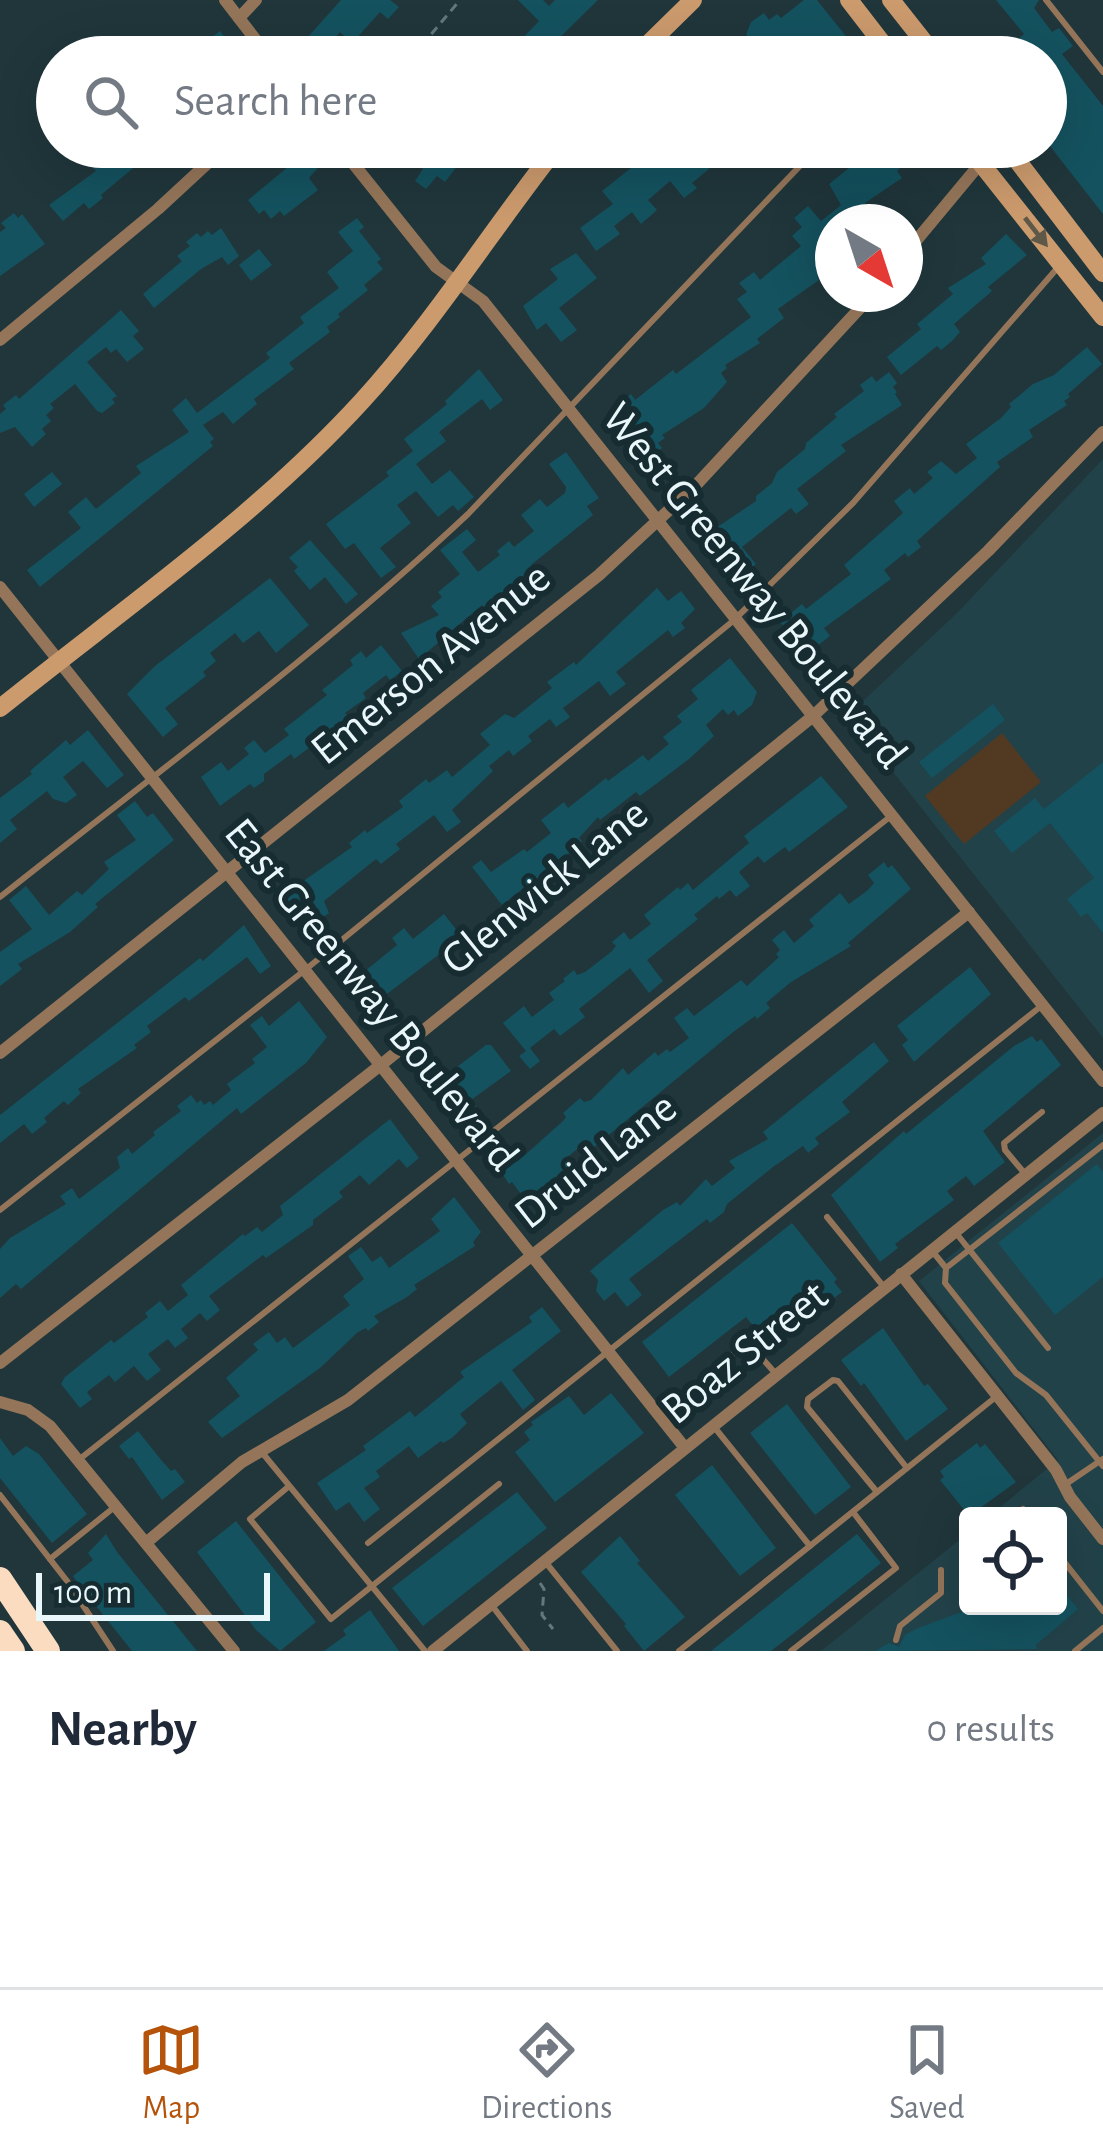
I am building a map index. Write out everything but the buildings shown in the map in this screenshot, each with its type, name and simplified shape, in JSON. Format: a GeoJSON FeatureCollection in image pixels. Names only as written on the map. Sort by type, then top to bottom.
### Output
{"type":"FeatureCollection","features":[{"type":"Feature","properties":{"kind":"highway"},"geometry":{"type":"LineString","coordinates":[[0,1579],[48,1651]]}},
{"type":"Feature","properties":{"kind":"highway"},"geometry":{"type":"LineString","coordinates":[[0,1632],[13,1651]]}},
{"type":"Feature","properties":{"kind":"street"},"geometry":{"type":"LineString","coordinates":[[225,0],[253,36]]}},
{"type":"Feature","properties":{"kind":"street"},"geometry":{"type":"LineString","coordinates":[[239,18],[256,0]]}},
{"type":"Feature","properties":{"kind":"street"},"geometry":{"type":"LineString","coordinates":[[656,36],[693,0]]}},
{"type":"Feature","properties":{"kind":"street"},"geometry":{"type":"LineString","coordinates":[[849,0],[877,36]]}},
{"type":"Feature","properties":{"kind":"street"},"geometry":{"type":"LineString","coordinates":[[891,0],[919,36]]}},
{"type":"Feature","properties":{"kind":"street"},"geometry":{"type":"LineString","coordinates":[[0,340],[201,168]]}},
{"type":"Feature","properties":{"kind":"street","name":"West Greenway Boulevard"},"geometry":{"type":"LineString","coordinates":[[357,168],[436,267],[483,301],[1103,1081]]}},
{"type":"Feature","properties":{"kind":"street"},"geometry":{"type":"LineString","coordinates":[[0,708],[284,479],[362,401],[541,168]]}},
{"type":"Feature","properties":{"kind":"street"},"geometry":{"type":"LineString","coordinates":[[923,230],[969,168]]}},
{"type":"Feature","properties":{"kind":"street"},"geometry":{"type":"LineString","coordinates":[[992,168],[1103,317]]}},
{"type":"Feature","properties":{"kind":"street"},"geometry":{"type":"LineString","coordinates":[[1023,168],[1103,273]]}},
{"type":"Feature","properties":{"kind":"street","name":"Emerson Avenue"},"geometry":{"type":"LineString","coordinates":[[0,1054],[540,625],[656,523],[790,387],[856,312]]}},
{"type":"Feature","properties":{"kind":"street","name":"Glenwick Lane"},"geometry":{"type":"LineString","coordinates":[[0,1364],[812,717],[988,550],[1103,432]]}},
{"type":"Feature","properties":{"kind":"street","name":"East Greenway Boulevard"},"geometry":{"type":"LineString","coordinates":[[0,587],[685,1448]]}},
{"type":"Feature","properties":{"kind":"street","name":"Druid Lane"},"geometry":{"type":"LineString","coordinates":[[147,1542],[260,1450],[348,1400],[969,912]]}},
{"type":"Feature","properties":{"kind":"street","name":"Boaz Street"},"geometry":{"type":"LineString","coordinates":[[429,1651],[1103,1113]]}},
{"type":"Feature","properties":{"kind":"street"},"geometry":{"type":"LineString","coordinates":[[901,1274],[1103,1539]]}},
{"type":"Feature","properties":{"kind":"street"},"geometry":{"type":"LineString","coordinates":[[0,1402],[38,1415],[80,1459],[235,1651]]}},
{"type":"Feature","properties":{"kind":"lane"},"geometry":{"type":"LineString","coordinates":[[1046,0],[1103,72]]}},
{"type":"Feature","properties":{"kind":"lane"},"geometry":{"type":"LineString","coordinates":[[0,897],[418,561],[798,168]]}},
{"type":"Feature","properties":{"kind":"lane"},"geometry":{"type":"LineString","coordinates":[[0,1210],[305,970],[734,620],[853,503],[1061,264]]}},
{"type":"Feature","properties":{"kind":"lane"},"geometry":{"type":"LineString","coordinates":[[80,1459],[891,816]]}},
{"type":"Feature","properties":{"kind":"lane"},"geometry":{"type":"LineString","coordinates":[[368,1543],[1043,1005]]}},
{"type":"Feature","properties":{"kind":"lane"},"geometry":{"type":"LineString","coordinates":[[1026,1174],[1004,1143],[1042,1112]]}},
{"type":"Feature","properties":{"kind":"lane"},"geometry":{"type":"LineString","coordinates":[[946,1268],[1103,1145]]}},
{"type":"Feature","properties":{"kind":"lane"},"geometry":{"type":"LineString","coordinates":[[827,1216],[884,1288]]}},
{"type":"Feature","properties":{"kind":"lane"},"geometry":{"type":"LineString","coordinates":[[955,1231],[1048,1348]]}},
{"type":"Feature","properties":{"kind":"lane"},"geometry":{"type":"LineString","coordinates":[[931,1250],[946,1268],[945,1283],[1016,1373],[1046,1395],[1102,1462],[1064,1485]]}},
{"type":"Feature","properties":{"kind":"lane"},"geometry":{"type":"LineString","coordinates":[[694,1388],[741,1347],[751,1346],[776,1374]]}},
{"type":"Feature","properties":{"kind":"lane"},"geometry":{"type":"LineString","coordinates":[[877,1492],[807,1407],[808,1399],[838,1381],[907,1468]]}},
{"type":"Feature","properties":{"kind":"lane"},"geometry":{"type":"LineString","coordinates":[[679,1651],[997,1396]]}},
{"type":"Feature","properties":{"kind":"lane"},"geometry":{"type":"LineString","coordinates":[[713,1425],[810,1546]]}},
{"type":"Feature","properties":{"kind":"lane"},"geometry":{"type":"LineString","coordinates":[[260,1450],[429,1651]]}},
{"type":"Feature","properties":{"kind":"lane"},"geometry":{"type":"LineString","coordinates":[[288,1487],[250,1519],[331,1619],[499,1484]]}},
{"type":"Feature","properties":{"kind":"lane"},"geometry":{"type":"LineString","coordinates":[[0,1495],[113,1651]]}},
{"type":"Feature","properties":{"kind":"lane"},"geometry":{"type":"LineString","coordinates":[[50,1559],[118,1505]]}},
{"type":"Feature","properties":{"kind":"lane"},"geometry":{"type":"LineString","coordinates":[[791,1651],[896,1568],[853,1512]]}},
{"type":"Feature","properties":{"kind":"lane"},"geometry":{"type":"LineString","coordinates":[[544,1561],[616,1651]]}},
{"type":"Feature","properties":{"kind":"lane"},"geometry":{"type":"LineString","coordinates":[[1067,1565],[1103,1611]]}},
{"type":"Feature","properties":{"kind":"lane"},"geometry":{"type":"LineString","coordinates":[[896,1640],[900,1626],[941,1593],[941,1570]]}},
{"type":"Feature","properties":{"kind":"lane"},"geometry":{"type":"LineString","coordinates":[[490,1605],[527,1651]]}},
{"type":"Feature","properties":{"kind":"lane"},"geometry":{"type":"LineString","coordinates":[[1075,1651],[1103,1628]]}},
{"type":"Feature","properties":{"kind":"path"},"geometry":{"type":"LineString","coordinates":[[430,36],[460,0]]}},
{"type":"Feature","properties":{"kind":"path"},"geometry":{"type":"LineString","coordinates":[[539,1582],[544,1588],[542,1616],[553,1629]]}},
{"type":"Feature","properties":{"kind":"shaded area"},"geometry":{"type":"Polygon","coordinates":[[[1103,459],[1103,1038],[848,715],[957,613],[1103,459]]]}},
{"type":"Feature","properties":{"kind":"shaded area"},"geometry":{"type":"Polygon","coordinates":[[[1002,733],[1041,782],[964,844],[925,796],[1002,733]]]}},
{"type":"Feature","properties":{"kind":"shaded area"},"geometry":{"type":"Polygon","coordinates":[[[1103,1133],[1103,1651],[821,1651],[959,1540],[959,1615],[1067,1615],[1067,1507],[1000,1507],[1058,1460],[919,1281],[1103,1133]]]}}]}
